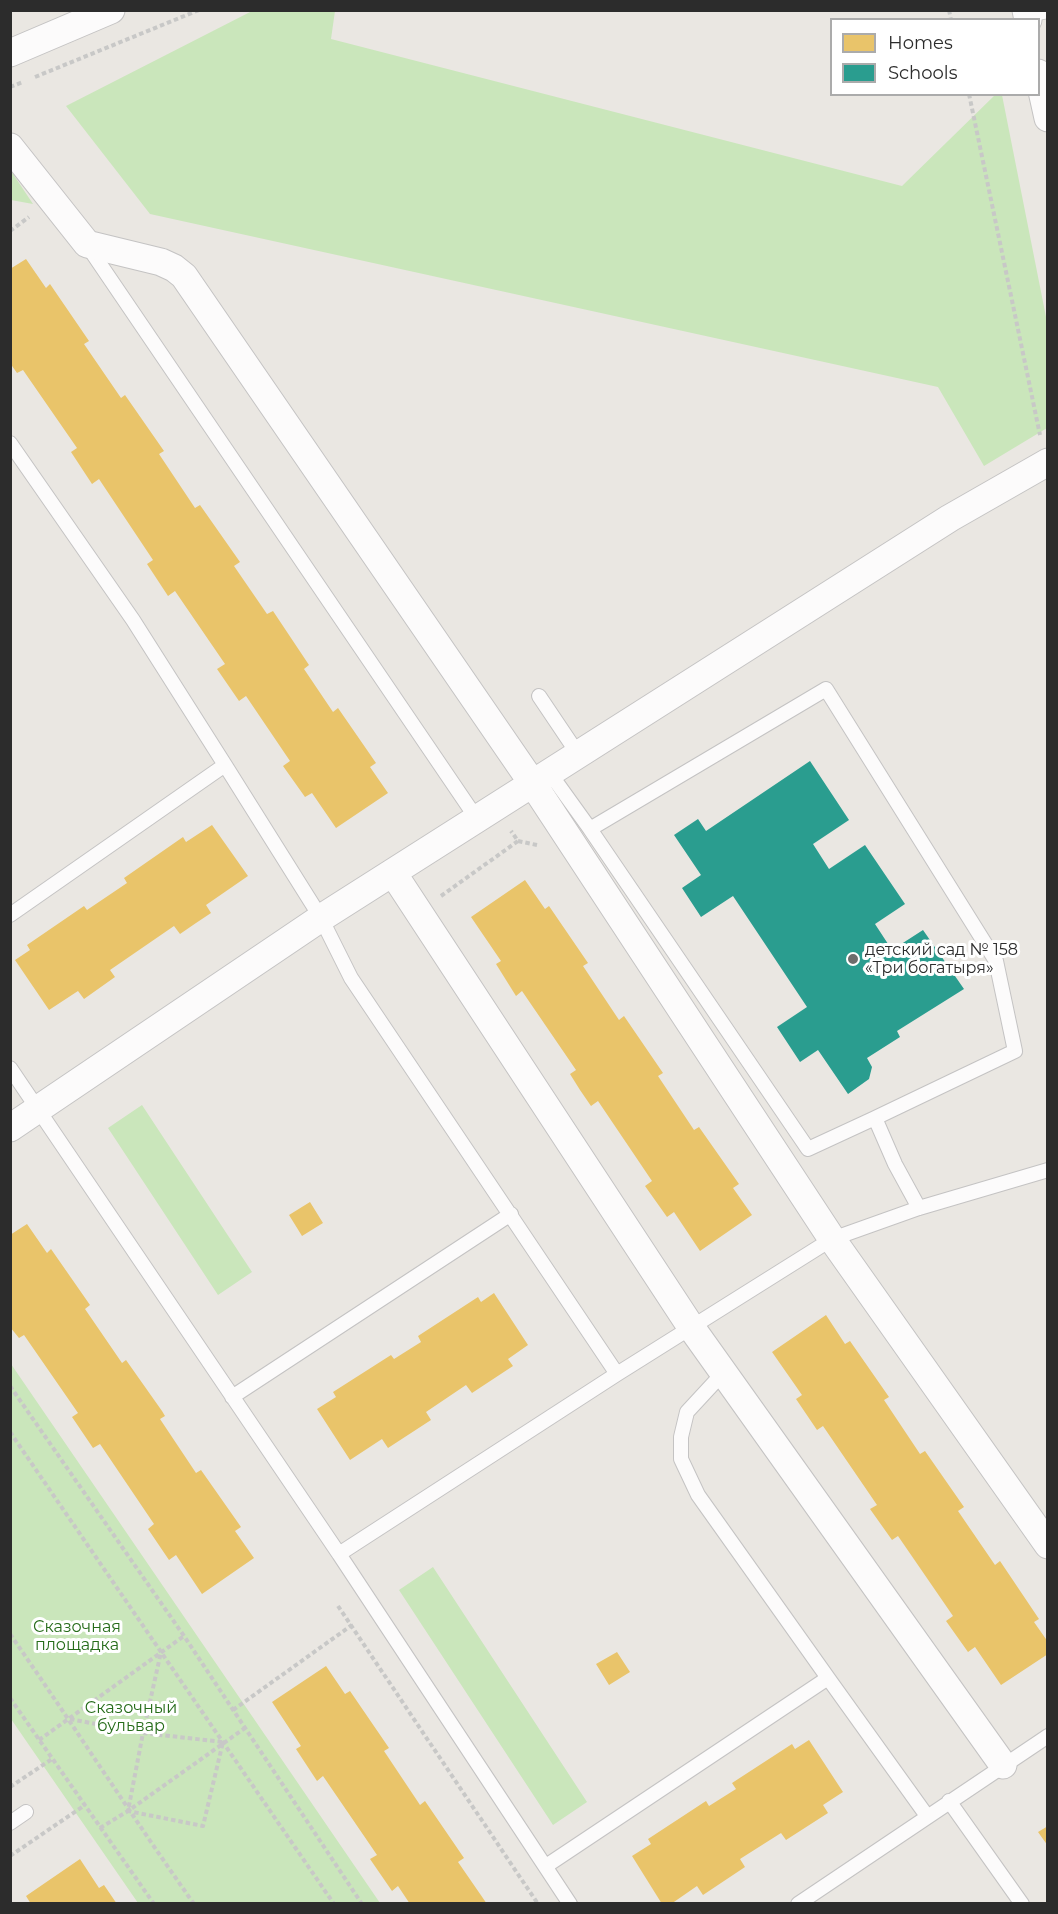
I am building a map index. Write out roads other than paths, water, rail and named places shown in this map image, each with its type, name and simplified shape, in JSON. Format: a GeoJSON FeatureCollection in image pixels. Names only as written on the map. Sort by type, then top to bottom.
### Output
{"type":"FeatureCollection","features":[{"type":"Feature","properties":{"kind":"street"},"geometry":{"type":"LineString","coordinates":[[10,53],[111,10]]}},
{"type":"Feature","properties":{"kind":"street"},"geometry":{"type":"LineString","coordinates":[[1040,82],[1047,118]]}},
{"type":"Feature","properties":{"kind":"street"},"geometry":{"type":"LineString","coordinates":[[10,147],[87,244],[161,262],[184,276],[541,778],[832,1239],[1047,1545]]}},
{"type":"Feature","properties":{"kind":"street"},"geometry":{"type":"LineString","coordinates":[[10,1128],[321,918],[950,518],[1047,462]]}},
{"type":"Feature","properties":{"kind":"street"},"geometry":{"type":"LineString","coordinates":[[393,873],[691,1327],[1003,1765]]}},
{"type":"Feature","properties":{"kind":"lane"},"geometry":{"type":"LineString","coordinates":[[87,244],[486,814]]}},
{"type":"Feature","properties":{"kind":"lane"},"geometry":{"type":"LineString","coordinates":[[10,443],[133,620],[321,918],[351,978],[617,1374]]}},
{"type":"Feature","properties":{"kind":"lane"},"geometry":{"type":"LineString","coordinates":[[541,778],[590,829],[808,1149],[1015,1050],[996,961],[826,689],[590,829]]}},
{"type":"Feature","properties":{"kind":"lane"},"geometry":{"type":"LineString","coordinates":[[539,696],[578,754]]}},
{"type":"Feature","properties":{"kind":"lane"},"geometry":{"type":"LineString","coordinates":[[10,915],[225,765]]}},
{"type":"Feature","properties":{"kind":"lane"},"geometry":{"type":"LineString","coordinates":[[10,1068],[339,1554],[570,1904]]}},
{"type":"Feature","properties":{"kind":"lane"},"geometry":{"type":"LineString","coordinates":[[875,1118],[895,1164],[919,1208]]}},
{"type":"Feature","properties":{"kind":"lane"},"geometry":{"type":"LineString","coordinates":[[339,1554],[617,1374],[832,1239],[919,1208],[1047,1170]]}},
{"type":"Feature","properties":{"kind":"lane"},"geometry":{"type":"LineString","coordinates":[[232,1397],[511,1214]]}},
{"type":"Feature","properties":{"kind":"lane"},"geometry":{"type":"LineString","coordinates":[[724,1372],[687,1412],[681,1437],[681,1459],[698,1495],[927,1816]]}},
{"type":"Feature","properties":{"kind":"lane"},"geometry":{"type":"LineString","coordinates":[[546,1866],[828,1678]]}},
{"type":"Feature","properties":{"kind":"lane"},"geometry":{"type":"LineString","coordinates":[[798,1904],[1047,1736]]}},
{"type":"Feature","properties":{"kind":"lane"},"geometry":{"type":"LineString","coordinates":[[949,1801],[1022,1904]]}},
{"type":"Feature","properties":{"kind":"lane"},"geometry":{"type":"LineString","coordinates":[[10,1823],[26,1812]]}},
{"type":"Feature","properties":{"kind":"place","name":"детский сад № 158 «Три богатыря»"},"geometry":{"type":"Point","coordinates":[853,959]}},
{"type":"Feature","properties":{"kind":"park label","name":"Сказочная площадка"},"geometry":{"type":"Point","coordinates":[77,1636]}},
{"type":"Feature","properties":{"kind":"park label","name":"Сказочный бульвар"},"geometry":{"type":"Point","coordinates":[131,1717]}}]}
